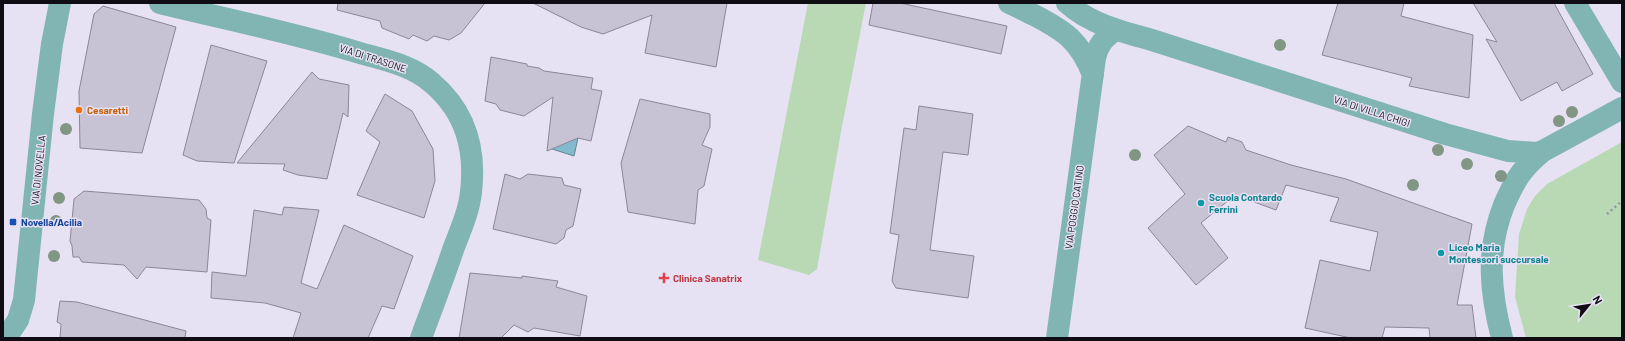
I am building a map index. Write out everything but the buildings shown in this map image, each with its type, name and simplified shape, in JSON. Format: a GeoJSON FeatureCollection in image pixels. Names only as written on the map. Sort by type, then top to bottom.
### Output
{"type":"FeatureCollection","features":[{"type":"Feature","properties":{"kind":"street","name":"VIA DI NOVELLA"},"geometry":{"type":"LineString","coordinates":[[8,336],[20,314],[25,294],[43,114],[52,44],[60,3]]}},
{"type":"Feature","properties":{"kind":"street","name":"VIA DI TRASONE"},"geometry":{"type":"LineString","coordinates":[[160,3],[330,44],[400,65],[418,73],[444,94],[455,109],[465,128],[470,142],[472,168],[471,193],[464,220],[422,338]]}},
{"type":"Feature","properties":{"kind":"street"},"geometry":{"type":"LineString","coordinates":[[1008,3],[1047,22],[1072,39],[1085,56],[1093,76]]}},
{"type":"Feature","properties":{"kind":"street","name":"VIA DI VILLA CHIGI"},"geometry":{"type":"LineString","coordinates":[[1067,3],[1085,16],[1116,30],[1152,40],[1472,142],[1508,151],[1536,153],[1543,151],[1622,108]]}},
{"type":"Feature","properties":{"kind":"street"},"geometry":{"type":"LineString","coordinates":[[1575,3],[1622,82]]}},
{"type":"Feature","properties":{"kind":"street"},"geometry":{"type":"LineString","coordinates":[[1093,76],[1096,54],[1100,44],[1109,34],[1116,30]]}},
{"type":"Feature","properties":{"kind":"street","name":"VIA POGGIO CATINO"},"geometry":{"type":"LineString","coordinates":[[1057,338],[1093,76]]}},
{"type":"Feature","properties":{"kind":"street"},"geometry":{"type":"LineString","coordinates":[[1502,338],[1493,298],[1491,268],[1494,242],[1501,214],[1516,178],[1543,151]]}},
{"type":"Feature","properties":{"kind":"path"},"geometry":{"type":"LineString","coordinates":[[1607,214],[1622,202]]}},
{"type":"Feature","properties":{"kind":"green space"},"geometry":{"type":"Polygon","coordinates":[[[808,3],[866,3],[841,132],[817,269],[809,275],[758,260],[808,3]]]}},
{"type":"Feature","properties":{"kind":"green space"},"geometry":{"type":"Polygon","coordinates":[[[1622,142],[1622,338],[1526,338],[1515,297],[1519,234],[1527,209],[1535,196],[1547,184],[1622,142]]]}},
{"type":"Feature","properties":{"kind":"water"},"geometry":{"type":"Polygon","coordinates":[[[578,138],[574,156],[549,148],[578,138]]]}},
{"type":"Feature","properties":{"kind":"place","name":"Cesaretti"},"geometry":{"type":"Point","coordinates":[79,110]}},
{"type":"Feature","properties":{"kind":"place","name":"Scuola Contardo Ferrini"},"geometry":{"type":"Point","coordinates":[1201,203]}},
{"type":"Feature","properties":{"kind":"place","name":"Novella/Acilia"},"geometry":{"type":"Point","coordinates":[13,222]}},
{"type":"Feature","properties":{"kind":"place","name":"Liceo Maria Montessori succursale"},"geometry":{"type":"Point","coordinates":[1441,253]}},
{"type":"Feature","properties":{"kind":"place","name":"Clinica Sanatrix"},"geometry":{"type":"Point","coordinates":[664,278]}}]}
